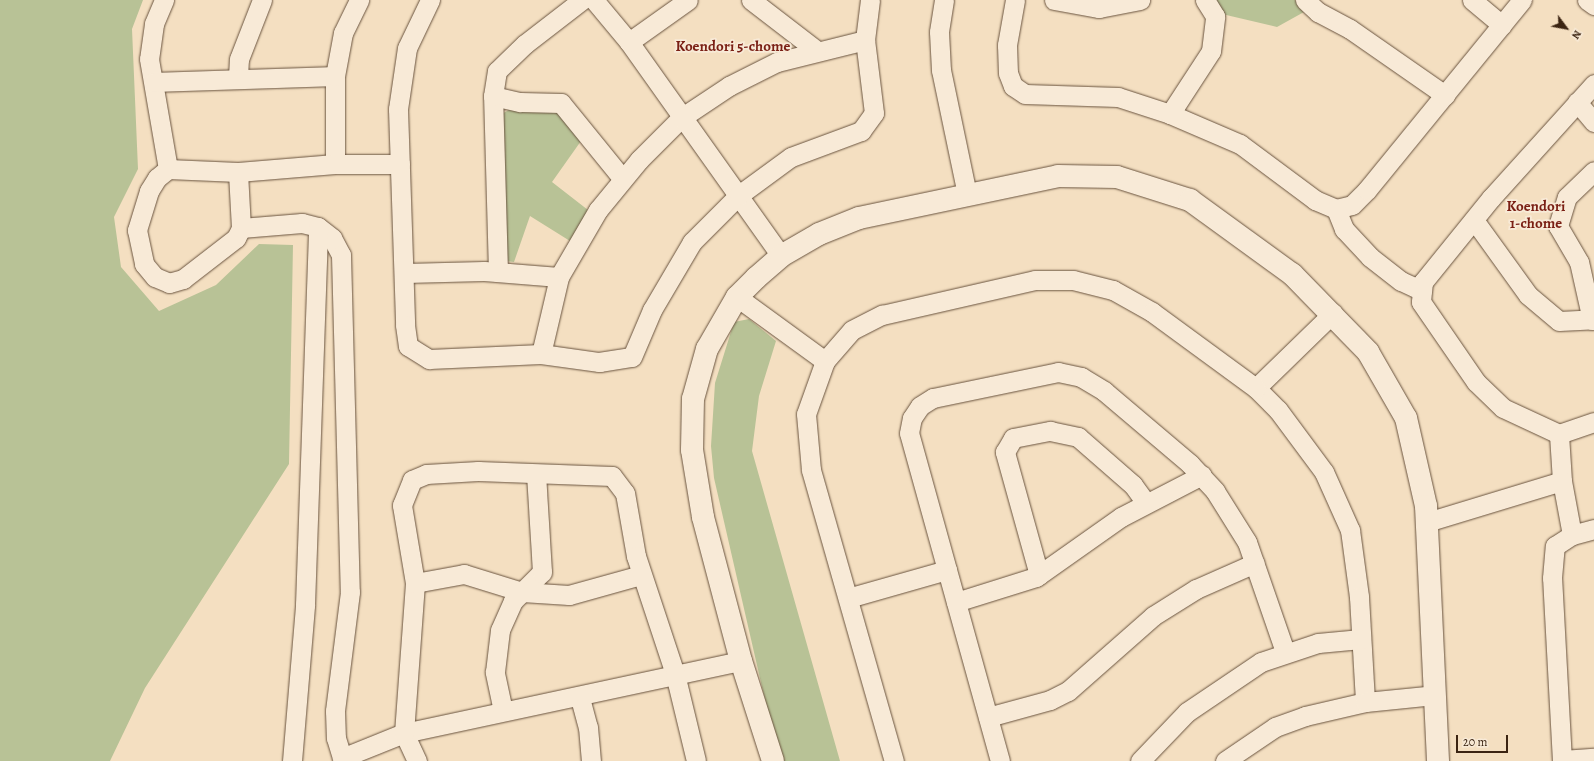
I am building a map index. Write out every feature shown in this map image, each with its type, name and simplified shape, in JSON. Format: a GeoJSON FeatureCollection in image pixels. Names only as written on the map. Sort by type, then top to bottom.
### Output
{"type":"FeatureCollection","features":[{"type":"Feature","properties":{"kind":"street"},"geometry":{"type":"LineString","coordinates":[[164,0],[149,44],[168,169],[149,191],[138,230],[144,264],[155,277],[169,283],[183,279],[222,251],[241,228],[238,172]]}},
{"type":"Feature","properties":{"kind":"street"},"geometry":{"type":"LineString","coordinates":[[238,77],[239,59],[262,0]]}},
{"type":"Feature","properties":{"kind":"street"},"geometry":{"type":"LineString","coordinates":[[335,164],[335,76],[343,33],[360,0]]}},
{"type":"Feature","properties":{"kind":"street"},"geometry":{"type":"LineString","coordinates":[[430,0],[407,48],[400,82],[400,164],[408,346],[417,354],[428,359],[541,354],[599,362],[632,357],[652,310],[692,242],[739,195],[790,157],[861,131],[874,113],[865,40],[870,0]]}},
{"type":"Feature","properties":{"kind":"street"},"geometry":{"type":"LineString","coordinates":[[498,272],[493,96],[497,71],[525,44],[582,0]]}},
{"type":"Feature","properties":{"kind":"street"},"geometry":{"type":"LineString","coordinates":[[594,0],[629,42],[681,118],[739,195],[781,256]]}},
{"type":"Feature","properties":{"kind":"street"},"geometry":{"type":"LineString","coordinates":[[629,42],[688,0]]}},
{"type":"Feature","properties":{"kind":"street"},"geometry":{"type":"LineString","coordinates":[[751,0],[816,50]]}},
{"type":"Feature","properties":{"kind":"street"},"geometry":{"type":"LineString","coordinates":[[944,0],[939,32],[941,70],[967,194]]}},
{"type":"Feature","properties":{"kind":"street"},"geometry":{"type":"LineString","coordinates":[[1015,0],[1007,46],[1008,73],[1013,86],[1025,94],[1118,97],[1170,114],[1240,144],[1315,200],[1336,209],[1352,205],[1367,190],[1522,0]]}},
{"type":"Feature","properties":{"kind":"street"},"geometry":{"type":"LineString","coordinates":[[1054,0],[1099,8],[1140,0]]}},
{"type":"Feature","properties":{"kind":"street"},"geometry":{"type":"LineString","coordinates":[[1170,114],[1211,51],[1215,16],[1205,0]]}},
{"type":"Feature","properties":{"kind":"street"},"geometry":{"type":"LineString","coordinates":[[1305,0],[1318,12],[1350,29],[1445,95]]}},
{"type":"Feature","properties":{"kind":"street"},"geometry":{"type":"LineString","coordinates":[[1472,0],[1502,25]]}},
{"type":"Feature","properties":{"kind":"street"},"geometry":{"type":"LineString","coordinates":[[1587,0],[1594,5]]}},
{"type":"Feature","properties":{"kind":"street"},"geometry":{"type":"LineString","coordinates":[[541,354],[560,277],[598,210],[622,178],[681,118],[729,86],[777,62],[816,50],[865,40]]}},
{"type":"Feature","properties":{"kind":"street"},"geometry":{"type":"LineString","coordinates":[[154,82],[238,77],[335,76]]}},
{"type":"Feature","properties":{"kind":"street"},"geometry":{"type":"LineString","coordinates":[[1594,84],[1474,220],[1423,282],[1421,302],[1476,382],[1502,408],[1559,434],[1594,422]]}},
{"type":"Feature","properties":{"kind":"street"},"geometry":{"type":"LineString","coordinates":[[493,96],[520,102],[561,103],[622,178]]}},
{"type":"Feature","properties":{"kind":"street"},"geometry":{"type":"LineString","coordinates":[[1577,102],[1594,122]]}},
{"type":"Feature","properties":{"kind":"street"},"geometry":{"type":"LineString","coordinates":[[168,169],[238,172],[335,164],[400,164]]}},
{"type":"Feature","properties":{"kind":"street"},"geometry":{"type":"LineString","coordinates":[[1474,220],[1528,295],[1559,321],[1593,320],[1580,262],[1558,226],[1567,197],[1594,171]]}},
{"type":"Feature","properties":{"kind":"street"},"geometry":{"type":"LineString","coordinates":[[773,761],[741,661],[703,517],[692,450],[693,399],[707,348],[737,297],[781,256],[819,234],[859,218],[1058,176],[1117,177],[1190,200],[1292,274],[1333,313],[1368,352],[1406,418],[1427,522],[1438,761]]}},
{"type":"Feature","properties":{"kind":"street"},"geometry":{"type":"LineString","coordinates":[[1336,209],[1344,229],[1370,257],[1401,281],[1422,291]]}},
{"type":"Feature","properties":{"kind":"street"},"geometry":{"type":"LineString","coordinates":[[241,228],[302,222],[318,227],[332,238],[341,254],[350,592],[335,711],[336,738],[343,759],[404,733],[503,710],[580,698],[675,674],[741,661]]}},
{"type":"Feature","properties":{"kind":"street"},"geometry":{"type":"LineString","coordinates":[[292,761],[305,604],[318,227]]}},
{"type":"Feature","properties":{"kind":"street"},"geometry":{"type":"LineString","coordinates":[[405,273],[498,272],[560,277]]}},
{"type":"Feature","properties":{"kind":"street"},"geometry":{"type":"LineString","coordinates":[[894,761],[811,470],[806,440],[806,414],[825,361],[852,330],[882,315],[1035,280],[1073,280],[1113,290],[1152,312],[1256,388],[1278,410],[1324,472],[1350,530],[1356,564],[1365,702]]}},
{"type":"Feature","properties":{"kind":"street"},"geometry":{"type":"LineString","coordinates":[[737,297],[825,361]]}},
{"type":"Feature","properties":{"kind":"street"},"geometry":{"type":"LineString","coordinates":[[1256,388],[1333,313]]}},
{"type":"Feature","properties":{"kind":"street"},"geometry":{"type":"LineString","coordinates":[[1000,761],[909,433],[916,412],[934,398],[1047,372],[1073,374],[1104,391],[1202,475],[1238,523],[1255,563],[1285,652]]}},
{"type":"Feature","properties":{"kind":"street"},"geometry":{"type":"LineString","coordinates":[[1039,575],[1005,452],[1013,438],[1050,431],[1078,437],[1133,484],[1146,503]]}},
{"type":"Feature","properties":{"kind":"street"},"geometry":{"type":"LineString","coordinates":[[1559,434],[1562,482],[1572,535]]}},
{"type":"Feature","properties":{"kind":"street"},"geometry":{"type":"LineString","coordinates":[[417,761],[404,733],[415,583],[402,505],[412,480],[426,474],[478,471],[536,475],[612,476],[625,493],[641,575],[675,674],[696,761]]}},
{"type":"Feature","properties":{"kind":"street"},"geometry":{"type":"LineString","coordinates":[[503,710],[495,672],[500,630],[513,601],[542,572],[536,475]]}},
{"type":"Feature","properties":{"kind":"street"},"geometry":{"type":"LineString","coordinates":[[956,602],[1039,575],[1146,503],[1202,475]]}},
{"type":"Feature","properties":{"kind":"street"},"geometry":{"type":"LineString","coordinates":[[1427,522],[1562,482]]}},
{"type":"Feature","properties":{"kind":"street"},"geometry":{"type":"LineString","coordinates":[[1594,529],[1572,535],[1555,546],[1552,578],[1562,761],[1594,758]]}},
{"type":"Feature","properties":{"kind":"street"},"geometry":{"type":"LineString","coordinates":[[988,717],[1068,691],[1153,616],[1196,589],[1255,563]]}},
{"type":"Feature","properties":{"kind":"street"},"geometry":{"type":"LineString","coordinates":[[848,598],[947,570]]}},
{"type":"Feature","properties":{"kind":"street"},"geometry":{"type":"LineString","coordinates":[[415,583],[464,574],[522,592],[569,595],[641,575]]}},
{"type":"Feature","properties":{"kind":"street"},"geometry":{"type":"LineString","coordinates":[[1140,761],[1187,712],[1214,691],[1261,662],[1285,652],[1318,643],[1361,639]]}},
{"type":"Feature","properties":{"kind":"street"},"geometry":{"type":"LineString","coordinates":[[1225,761],[1275,727],[1333,708],[1365,702],[1435,695]]}},
{"type":"Feature","properties":{"kind":"street"},"geometry":{"type":"LineString","coordinates":[[580,698],[588,727],[591,761]]}},
{"type":"Feature","properties":{"kind":"green space"},"geometry":{"type":"Polygon","coordinates":[[[0,0],[143,0],[132,29],[138,169],[114,217],[121,267],[159,311],[216,285],[259,244],[293,245],[289,464],[145,688],[110,761],[0,761],[0,0]]]}},
{"type":"Feature","properties":{"kind":"green space"},"geometry":{"type":"Polygon","coordinates":[[[1213,0],[1295,0],[1304,12],[1277,27],[1222,14],[1213,0]]]}},
{"type":"Feature","properties":{"kind":"green space"},"geometry":{"type":"Polygon","coordinates":[[[512,108],[556,110],[581,141],[552,182],[588,210],[570,241],[530,216],[514,262],[505,261],[500,115],[512,108]]]}},
{"type":"Feature","properties":{"kind":"green space"},"geometry":{"type":"Polygon","coordinates":[[[749,319],[776,341],[759,396],[752,451],[840,761],[779,761],[714,478],[711,446],[715,383],[734,322],[749,319]]]}},
{"type":"Feature","properties":{"kind":"district","name":"Koendori 5-chome"},"geometry":{"type":"Point","coordinates":[733,47]}},
{"type":"Feature","properties":{"kind":"district","name":"Koendori 1-chome"},"geometry":{"type":"Point","coordinates":[1536,214]}}]}
